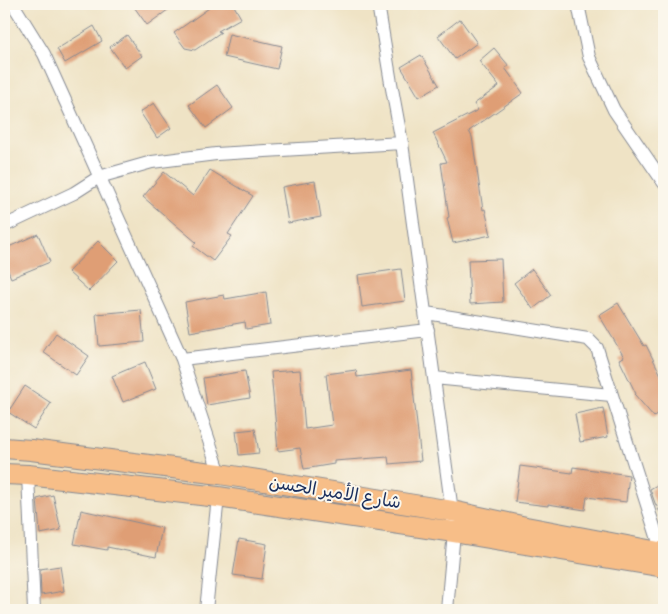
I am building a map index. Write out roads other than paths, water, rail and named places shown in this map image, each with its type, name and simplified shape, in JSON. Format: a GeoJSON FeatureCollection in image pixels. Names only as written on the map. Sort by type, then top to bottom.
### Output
{"type":"FeatureCollection","features":[{"type":"Feature","properties":{"kind":"main road","name":"شارع الأمير الحسن"},"geometry":{"type":"LineString","coordinates":[[4,448],[220,474],[452,511],[663,557]]}},
{"type":"Feature","properties":{"kind":"main road","name":"شارع الأمير الحسن"},"geometry":{"type":"LineString","coordinates":[[4,474],[28,474],[218,497],[454,532],[663,557]]}},
{"type":"Feature","properties":{"kind":"street"},"geometry":{"type":"LineString","coordinates":[[13,4],[44,54],[182,359],[220,474]]}},
{"type":"Feature","properties":{"kind":"street"},"geometry":{"type":"LineString","coordinates":[[378,4],[390,83],[402,143],[452,511],[454,532],[447,610]]}},
{"type":"Feature","properties":{"kind":"street"},"geometry":{"type":"LineString","coordinates":[[578,4],[590,57],[614,110],[664,183]]}},
{"type":"Feature","properties":{"kind":"street"},"geometry":{"type":"LineString","coordinates":[[4,226],[74,193],[99,177],[152,162],[216,154],[402,143]]}},
{"type":"Feature","properties":{"kind":"street"},"geometry":{"type":"LineString","coordinates":[[426,313],[588,339],[597,348],[663,557]]}},
{"type":"Feature","properties":{"kind":"street"},"geometry":{"type":"LineString","coordinates":[[182,359],[428,330]]}},
{"type":"Feature","properties":{"kind":"street"},"geometry":{"type":"LineString","coordinates":[[434,378],[612,395]]}},
{"type":"Feature","properties":{"kind":"street"},"geometry":{"type":"LineString","coordinates":[[28,474],[34,610]]}},
{"type":"Feature","properties":{"kind":"street"},"geometry":{"type":"LineString","coordinates":[[206,610],[218,497]]}}]}
